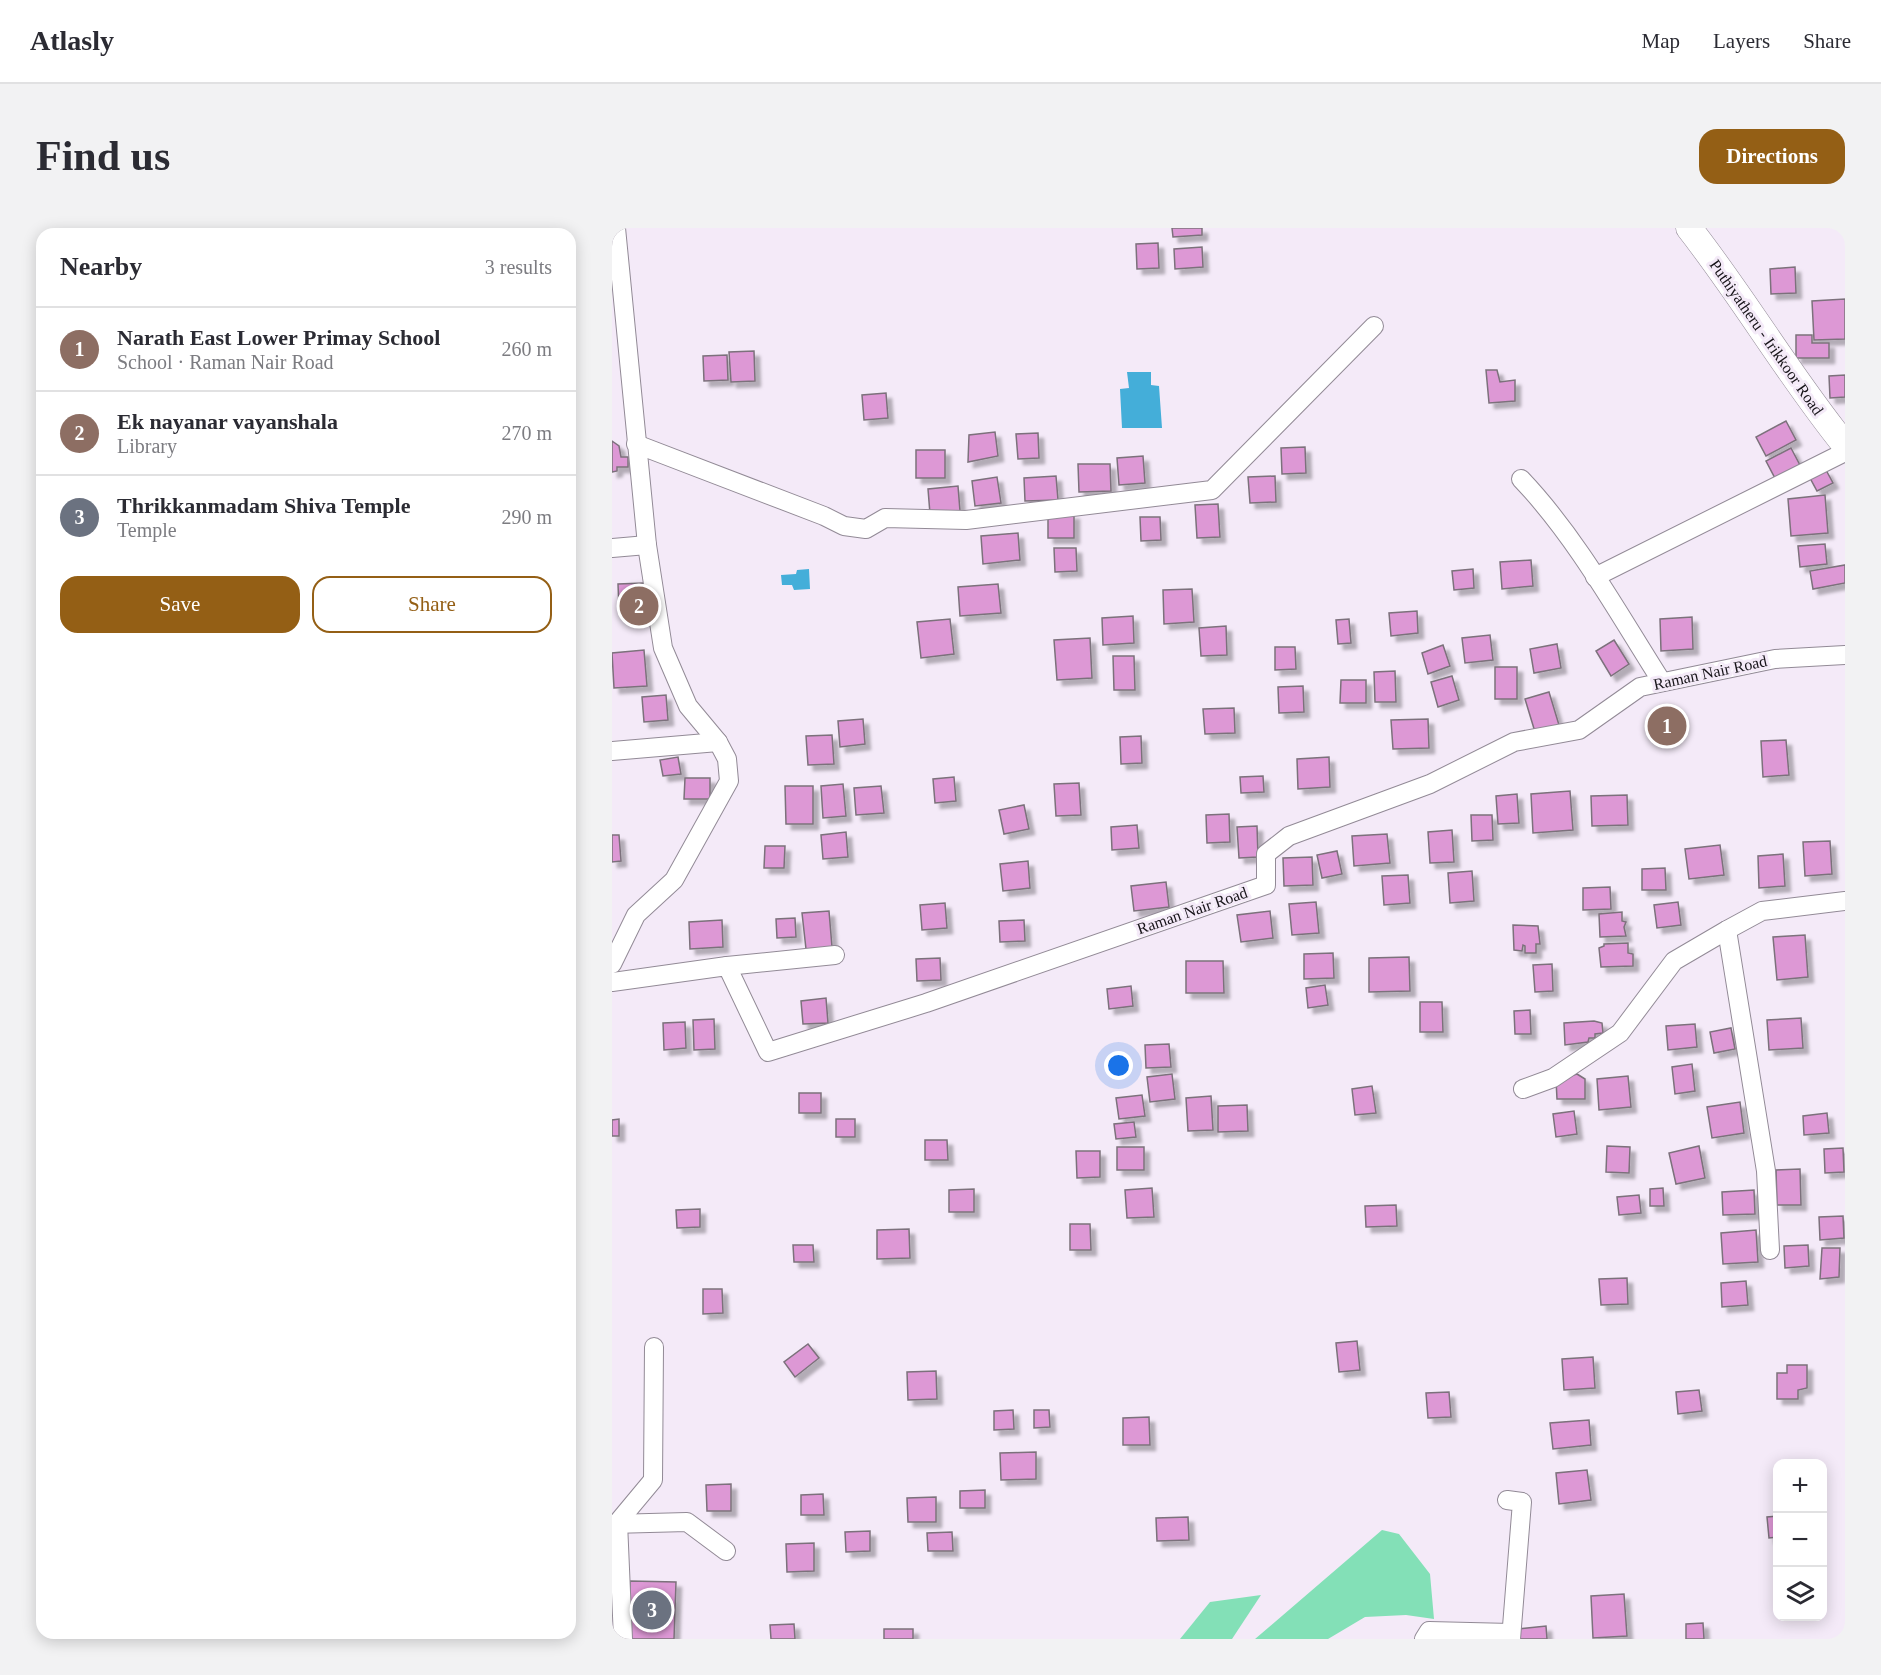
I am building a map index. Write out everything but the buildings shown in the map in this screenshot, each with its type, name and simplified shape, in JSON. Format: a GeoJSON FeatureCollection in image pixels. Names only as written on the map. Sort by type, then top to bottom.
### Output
{"type":"FeatureCollection","features":[{"type":"Feature","properties":{"kind":"main road","name":"Puthiyatheru - Irikkoor Road"},"geometry":{"type":"LineString","coordinates":[[1689,228],[1722,270],[1790,371],[1845,445]]}},
{"type":"Feature","properties":{"kind":"street"},"geometry":{"type":"LineString","coordinates":[[612,964],[636,915],[674,880],[729,781],[727,759],[718,742],[688,706],[663,648],[647,545],[616,228]]}},
{"type":"Feature","properties":{"kind":"street"},"geometry":{"type":"LineString","coordinates":[[636,444],[824,516],[844,526],[866,529],[885,518],[966,520],[1212,490],[1374,326]]}},
{"type":"Feature","properties":{"kind":"street"},"geometry":{"type":"LineString","coordinates":[[1595,577],[1845,452]]}},
{"type":"Feature","properties":{"kind":"street"},"geometry":{"type":"LineString","coordinates":[[1521,479],[1542,502],[1595,577],[1662,682]]}},
{"type":"Feature","properties":{"kind":"street"},"geometry":{"type":"LineString","coordinates":[[612,548],[647,545]]}},
{"type":"Feature","properties":{"kind":"street","name":"Raman Nair Road"},"geometry":{"type":"LineString","coordinates":[[727,966],[768,1052],[926,1003],[1266,885],[1266,854],[1289,836],[1430,784],[1514,742],[1579,730],[1640,687],[1775,659],[1845,655]]}},
{"type":"Feature","properties":{"kind":"street"},"geometry":{"type":"LineString","coordinates":[[612,751],[718,742]]}},
{"type":"Feature","properties":{"kind":"street"},"geometry":{"type":"LineString","coordinates":[[1523,1089],[1552,1078],[1620,1033],[1674,961],[1726,930],[1762,911],[1845,901]]}},
{"type":"Feature","properties":{"kind":"street"},"geometry":{"type":"LineString","coordinates":[[1726,930],[1766,1171],[1770,1250]]}},
{"type":"Feature","properties":{"kind":"street"},"geometry":{"type":"LineString","coordinates":[[612,982],[727,966],[835,955]]}},
{"type":"Feature","properties":{"kind":"street"},"geometry":{"type":"LineString","coordinates":[[623,1639],[615,1523],[653,1480],[654,1347]]}},
{"type":"Feature","properties":{"kind":"street"},"geometry":{"type":"LineString","coordinates":[[1424,1639],[1429,1631],[1511,1636],[1522,1502],[1507,1500]]}},
{"type":"Feature","properties":{"kind":"street"},"geometry":{"type":"LineString","coordinates":[[615,1523],[687,1522],[726,1551]]}},
{"type":"Feature","properties":{"kind":"green space"},"geometry":{"type":"Polygon","coordinates":[[[1382,1530],[1399,1534],[1430,1574],[1434,1619],[1406,1615],[1365,1617],[1328,1639],[1255,1639],[1382,1530]]]}},
{"type":"Feature","properties":{"kind":"green space"},"geometry":{"type":"Polygon","coordinates":[[[1261,1595],[1232,1639],[1180,1639],[1210,1602],[1261,1595]]]}},
{"type":"Feature","properties":{"kind":"water"},"geometry":{"type":"Polygon","coordinates":[[[1127,372],[1151,372],[1151,385],[1159,386],[1162,428],[1122,428],[1120,389],[1129,388],[1127,372]]]}},
{"type":"Feature","properties":{"kind":"water"},"geometry":{"type":"Polygon","coordinates":[[[809,569],[810,589],[794,590],[792,585],[782,585],[781,575],[796,574],[797,570],[809,569]]]}},
{"type":"Feature","properties":{"kind":"place","name":"Ek nayanar vayanshala"},"geometry":{"type":"Point","coordinates":[639,606]}},
{"type":"Feature","properties":{"kind":"place","name":"Narath East Lower Primay School"},"geometry":{"type":"Point","coordinates":[1667,726]}},
{"type":"Feature","properties":{"kind":"place","name":"Thrikkanmadam Shiva Temple"},"geometry":{"type":"Point","coordinates":[652,1610]}}]}
